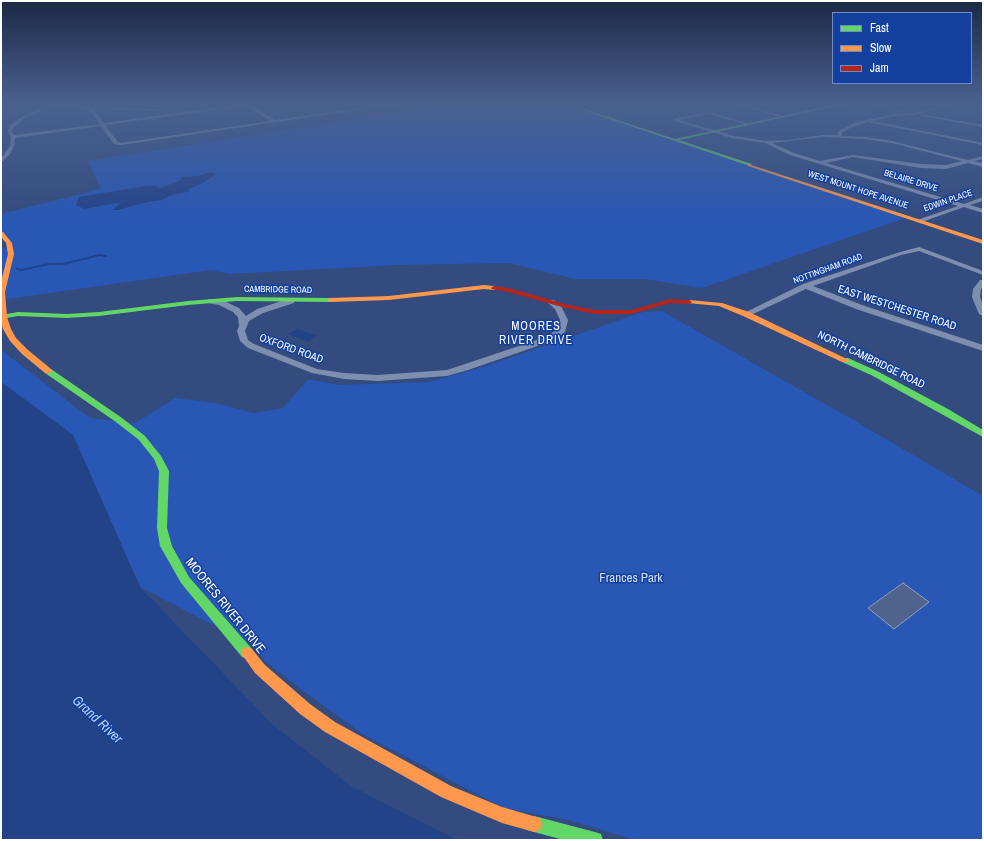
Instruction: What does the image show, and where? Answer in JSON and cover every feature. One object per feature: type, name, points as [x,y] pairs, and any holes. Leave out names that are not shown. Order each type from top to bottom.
[{"type":"street","points":[[1,161],[11,149],[12,143]]},
{"type":"street","name":"WEST MOUNT HOPE AVENUE","points":[[684,143],[983,242]]},
{"type":"street","name":"BELAIRE DRIVE","points":[[769,143],[792,154],[983,211]]},
{"type":"street","points":[[897,143],[983,165]]},
{"type":"street","points":[[820,162],[853,156],[868,157],[888,159],[921,166],[924,170],[936,173],[941,172],[938,167],[955,166],[983,157]]},
{"type":"street","name":"EDWIN PLACE","points":[[919,221],[983,199]]},
{"type":"street","name":"MOORES RIVER DRIVE","points":[[1,233],[9,242],[11,254],[2,292],[3,317],[7,329],[13,339],[25,352],[45,369],[119,420],[142,438],[158,458],[164,471],[162,528],[166,546],[172,559],[185,580],[254,663],[288,694],[330,726],[446,792],[502,815],[595,840]]},
{"type":"street","name":"NOTTINGHAM ROAD","points":[[746,314],[806,286],[899,254],[919,249],[983,273]]},
{"type":"street","points":[[983,282],[977,289],[976,297],[983,314]]},
{"type":"street","name":"EAST WESTCHESTER ROAD","points":[[806,286],[859,307],[983,348]]},
{"type":"street","name":"CAMBRIDGE ROAD","points":[[3,317],[18,314],[67,316],[99,314],[237,299],[291,300],[389,298],[484,287],[509,290],[579,309],[613,313],[631,312],[670,301],[698,301],[720,304],[746,314]]},
{"type":"street","points":[[242,325],[245,320],[260,311],[291,300]]},
{"type":"street","name":"OXFORD ROAD","points":[[211,301],[221,303],[236,310],[242,316],[242,337],[251,346],[314,371],[344,376],[397,378],[446,373],[465,368],[549,339],[562,330],[564,320],[558,308],[551,302]]},
{"type":"street","name":"NORTH CAMBRIDGE ROAD","points":[[746,314],[874,373],[945,411],[983,434]]},
{"type":"green space","points":[[201,143],[683,143],[908,217],[702,288],[645,279],[575,279],[509,263],[398,265],[229,274],[211,270],[1,300],[1,249],[8,247],[1,236],[1,214],[101,189],[88,161]]},
{"type":"green space","name":"Frances Park","points":[[662,311],[983,496],[983,840],[636,840],[568,820],[504,808],[364,735],[265,661],[252,645],[140,587],[73,435],[1,382],[1,350],[90,418],[135,423],[175,398],[215,403],[254,413],[283,408],[308,379],[338,385],[429,382],[486,366],[643,312]]},
{"type":"water","points":[[211,172],[216,174],[205,182],[189,189],[188,192],[175,194],[161,200],[118,210],[112,210],[120,204],[116,203],[84,209],[76,205],[79,197],[146,186],[156,186],[160,188],[179,181],[182,177],[197,176]]},
{"type":"water","points":[[298,329],[317,336],[308,342],[288,334]]},
{"type":"water","name":"Grand River","points":[[1,382],[73,435],[140,587],[272,724],[351,786],[457,840],[1,840]]},
{"type":"building","points":[[903,583],[929,602],[894,629],[868,608]]},
{"type":"waterway","points":[[17,269],[21,270],[49,264],[63,264],[100,255],[106,256]]},
{"type":"traffic: fast","points":[[684,143],[750,165]]},
{"type":"traffic: fast","points":[[3,317],[18,314],[67,316],[99,314],[188,303],[237,299],[330,300]]},
{"type":"traffic: fast","points":[[845,360],[874,373],[945,411],[983,434]]},
{"type":"traffic: fast","points":[[48,371],[119,420],[142,438],[158,458],[164,471],[162,528],[166,546],[185,580],[247,653]]},
{"type":"traffic: fast","points":[[534,824],[595,840]]},
{"type":"traffic: slow","points":[[750,165],[983,242]]},
{"type":"traffic: slow","points":[[1,233],[9,243],[11,254],[2,292],[3,317],[7,329],[13,339],[25,352],[48,371]]},
{"type":"traffic: slow","points":[[330,300],[389,298],[484,287],[494,288]]},
{"type":"traffic: slow","points":[[689,302],[720,304],[746,314],[845,360]]},
{"type":"traffic: slow","points":[[247,653],[260,669],[305,709],[330,727],[446,792],[502,815],[534,824]]},
{"type":"traffic: jam","points":[[494,288],[509,290],[564,306],[595,312],[631,312],[670,301],[689,302]]},
{"type":"district","name":"MOORES RIVER DRIVE","points":[[536,334]]}]
